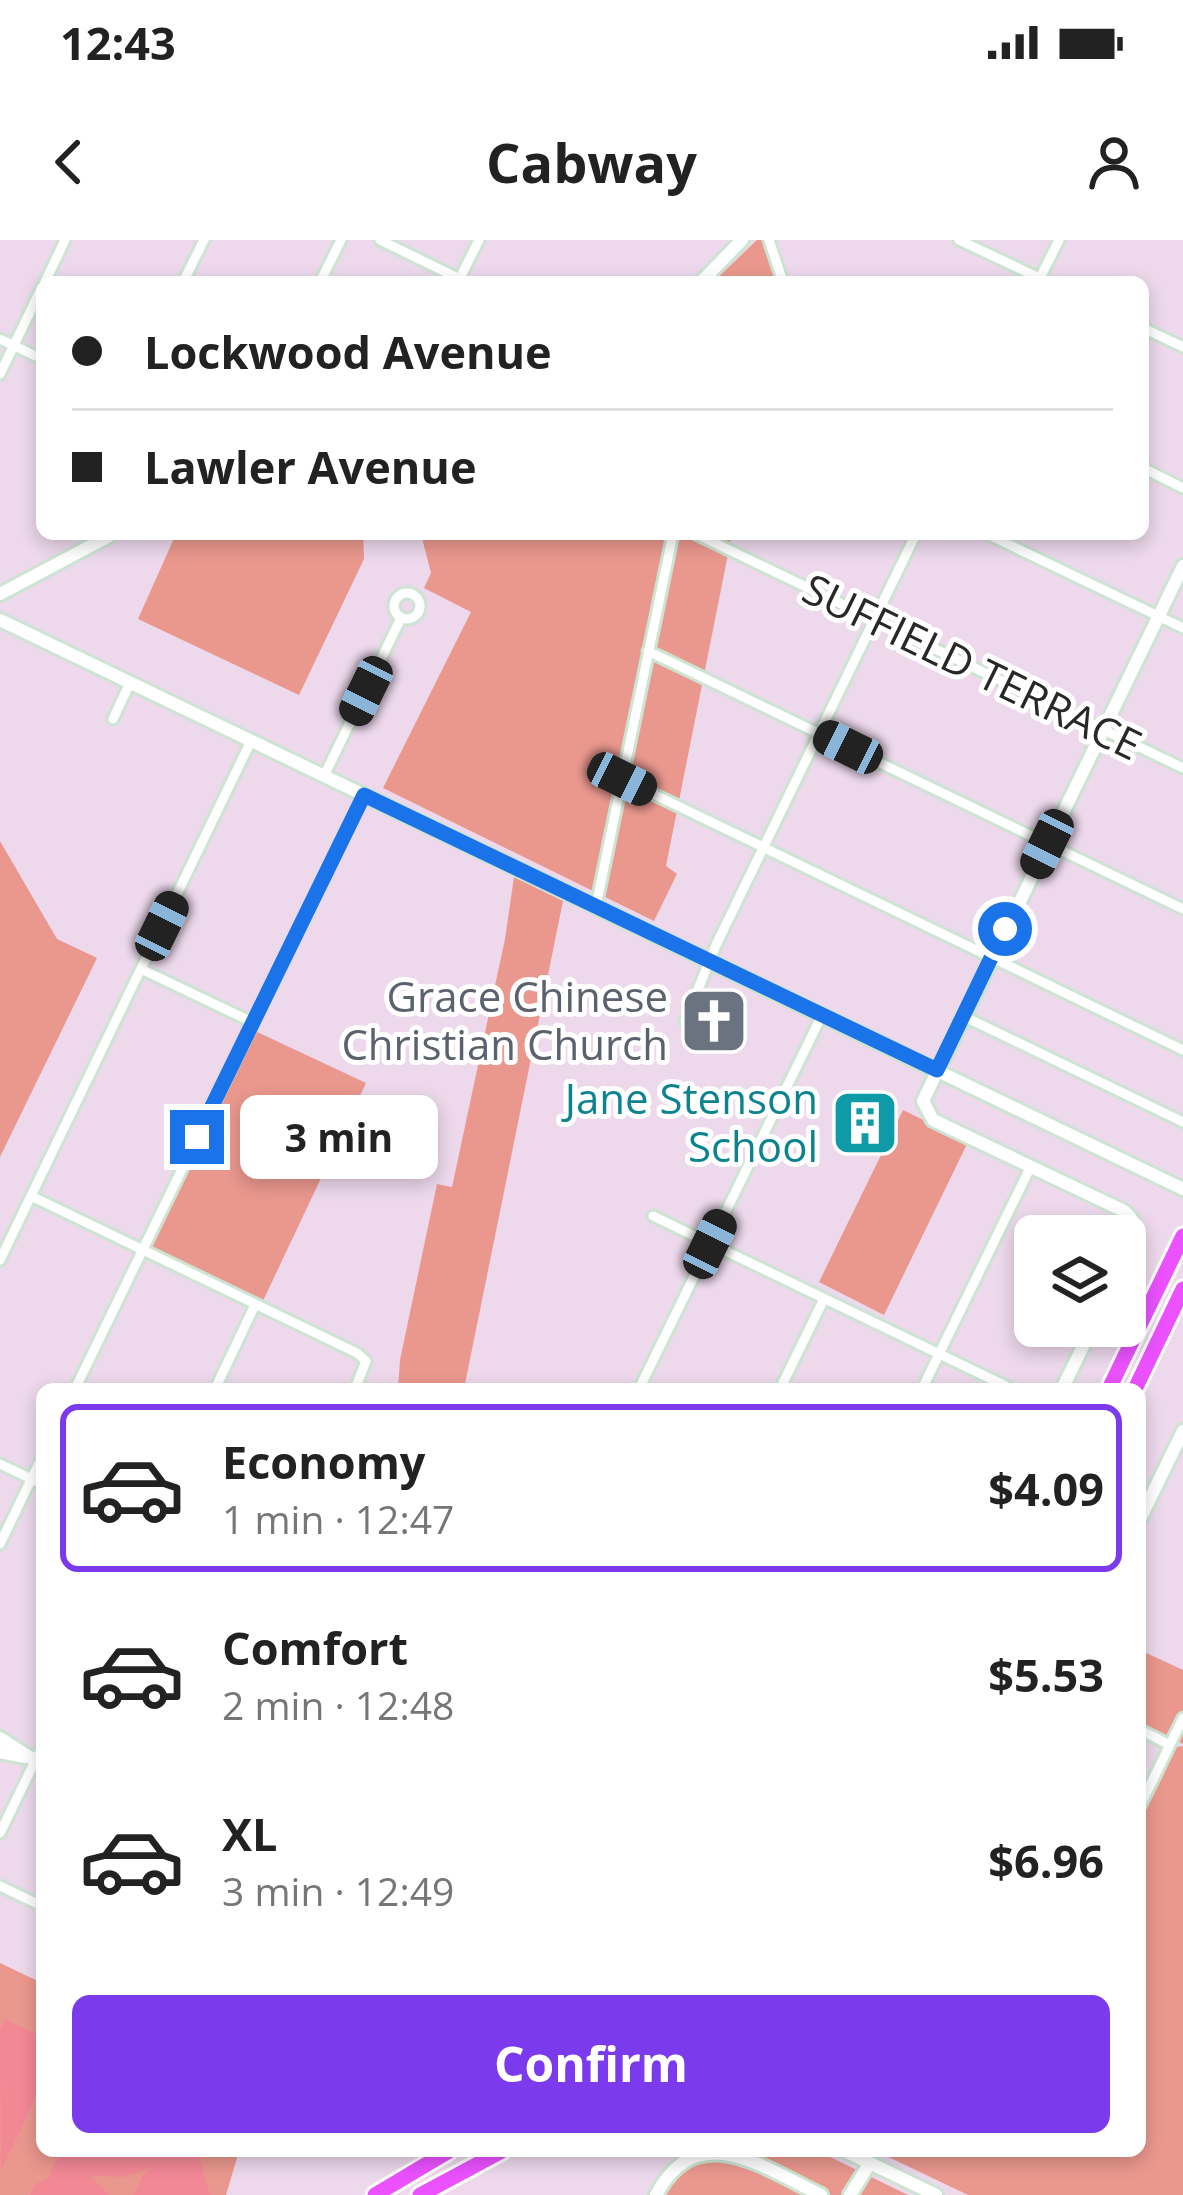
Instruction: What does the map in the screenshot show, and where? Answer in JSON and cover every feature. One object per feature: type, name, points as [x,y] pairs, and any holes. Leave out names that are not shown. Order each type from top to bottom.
[{"type":"highway","points":[[1112,1383],[1183,1236]]},
{"type":"highway","points":[[1138,1383],[1183,1289]]},
{"type":"highway","points":[[375,2195],[439,2157]]},
{"type":"highway","points":[[420,2195],[491,2157]]},
{"type":"street","points":[[47,276],[65,240]]},
{"type":"street","points":[[186,276],[204,240]]},
{"type":"street","points":[[323,276],[341,240]]},
{"type":"street","points":[[380,240],[451,276]]},
{"type":"street","points":[[463,276],[479,240]]},
{"type":"street","points":[[707,276],[742,240]]},
{"type":"street","points":[[769,240],[780,276]]},
{"type":"street","points":[[959,240],[1032,276]]},
{"type":"street","points":[[1044,276],[1059,240]]},
{"type":"street","points":[[0,374],[36,300]]},
{"type":"street","points":[[1149,331],[1183,347]]},
{"type":"street","points":[[0,339],[36,356]]},
{"type":"street","points":[[1149,471],[1183,488]]},
{"type":"street","points":[[0,594],[97,540]]},
{"type":"street","points":[[596,906],[672,540]]},
{"type":"street","name":"SUFFIELD TERRACE","points":[[708,540],[1183,768]]},
{"type":"street","points":[[685,1021],[763,847],[913,540]]},
{"type":"street","points":[[1000,540],[1183,628]]},
{"type":"street","points":[[1127,1215],[927,1114],[922,1102],[1183,566]]},
{"type":"street","points":[[324,776],[401,618]]},
{"type":"street","points":[[0,620],[1179,1187]]},
{"type":"street","points":[[649,651],[1183,909]]},
{"type":"street","points":[[113,719],[130,683]]},
{"type":"street","points":[[0,1260],[251,741]]},
{"type":"street","points":[[622,779],[1183,1050]]},
{"type":"street","points":[[78,1383],[364,795]]},
{"type":"street","points":[[141,969],[251,1022]]},
{"type":"street","points":[[642,1383],[822,1015]]},
{"type":"street","points":[[963,1016],[1183,1122]]},
{"type":"street","points":[[925,1383],[1030,1166]]},
{"type":"street","points":[[31,1196],[357,1353],[366,1361],[357,1383]]},
{"type":"street","points":[[653,1216],[999,1383]]},
{"type":"street","points":[[783,1383],[824,1299]]},
{"type":"street","points":[[218,1383],[255,1305]]},
{"type":"street","points":[[1065,1383],[1083,1347]]},
{"type":"street","points":[[1146,1507],[1183,1431]]},
{"type":"street","points":[[0,1464],[36,1482]]},
{"type":"street","points":[[1167,1464],[1183,1472]]},
{"type":"street","points":[[0,1544],[36,1484]]},
{"type":"street","points":[[1146,1794],[1183,1718]]},
{"type":"street","points":[[1146,1733],[1170,1744]]},
{"type":"street","points":[[0,1738],[34,1761]]},
{"type":"street","points":[[0,1752],[34,1761]]},
{"type":"street","points":[[0,1833],[34,1761]]},
{"type":"street","points":[[0,1886],[36,1903]]},
{"type":"street","points":[[656,2195],[676,2167],[701,2157]]},
{"type":"street","points":[[739,2157],[821,2195]]},
{"type":"street","points":[[858,2157],[936,2195]]},
{"type":"street","points":[[850,2195],[870,2163]]},
{"type":"shaded area","points":[[757,240],[774,240],[789,276],[719,276]]},
{"type":"shaded area","points":[[173,540],[363,540],[364,559],[299,695],[138,619]]},
{"type":"shaded area","points":[[423,540],[731,540],[666,866],[677,874],[654,921],[383,788],[471,612],[424,588],[431,573]]},
{"type":"shaded area","points":[[0,841],[57,939],[97,958],[0,1157]]},
{"type":"shaded area","points":[[514,877],[563,901],[465,1383],[398,1383],[437,1184],[452,1187]]},
{"type":"shaded area","points":[[255,1031],[366,1083],[262,1303],[150,1248]]},
{"type":"shaded area","points":[[903,1110],[968,1142],[884,1315],[819,1282]]},
{"type":"shaded area","points":[[1146,1653],[1183,1670],[1183,1744],[1146,1727]]},
{"type":"shaded area","points":[[1183,1746],[1183,2195],[968,2195],[889,2157],[1146,2157],[1146,1802],[1174,1747]]},
{"type":"shaded area","points":[[0,1963],[36,1980],[36,2157],[237,2157],[226,2195],[0,2195]]},
{"type":"shaded area","points":[[5,2019],[36,2034],[36,2097],[1,2171],[0,2029]]},
{"type":"shaded area","points":[[58,2157],[199,2157],[210,2195],[134,2195],[151,2168],[122,2177],[90,2175],[109,2195],[30,2195],[35,2184],[48,2179]]},
{"type":"shaded area","points":[[682,2157],[830,2157],[908,2195],[664,2195]]},
{"type":"place","name":"Grace Chinese Christian Church","points":[[714,1021]]},
{"type":"place","name":"Jane Stenson School","points":[[865,1123]]},
{"type":"route","points":[[197,1137],[364,795],[937,1070],[1005,929]]}]
